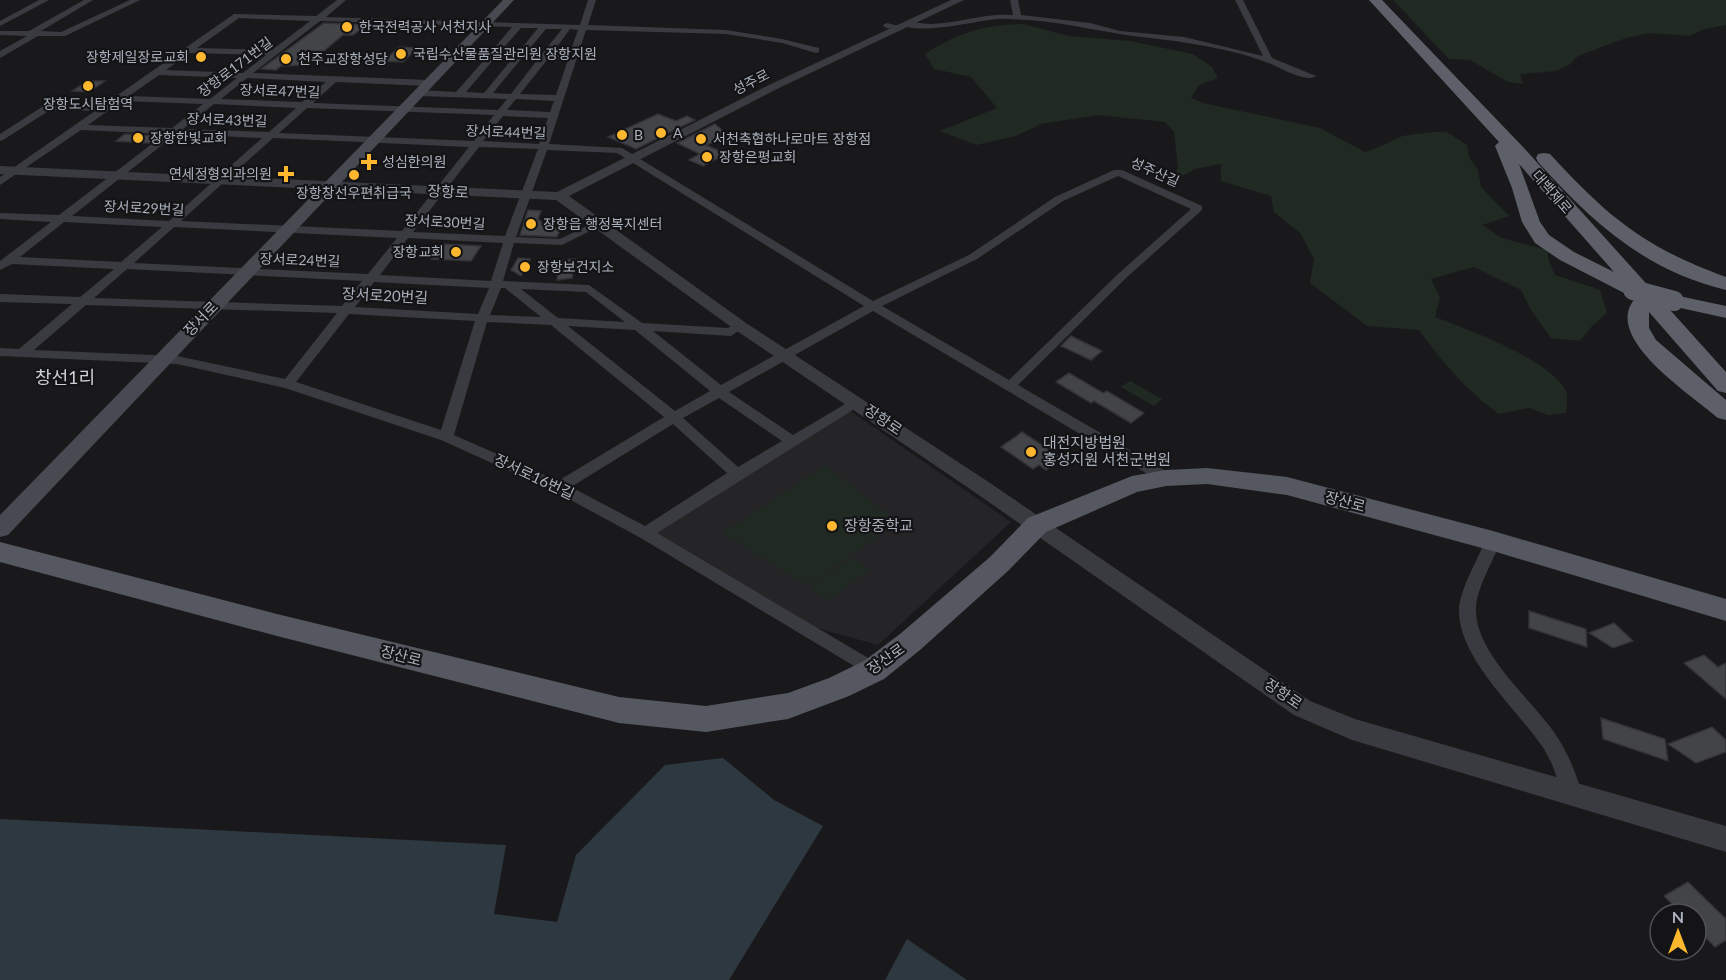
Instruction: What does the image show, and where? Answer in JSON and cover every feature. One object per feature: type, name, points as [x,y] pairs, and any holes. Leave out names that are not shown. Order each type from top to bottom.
[{"type":"highway","name":"대백제로","points":[[1375,0],[1499,126],[1726,369]]},
{"type":"highway","name":"대백제로","points":[[1382,0],[1430,46],[1726,386]]},
{"type":"highway","points":[[1499,126],[1541,155],[1603,219],[1618,231],[1677,265],[1726,284]]},
{"type":"highway","points":[[1499,126],[1531,222],[1542,239],[1566,256],[1637,297],[1726,293]]},
{"type":"highway","points":[[1674,296],[1726,312]]},
{"type":"highway","points":[[1637,297],[1636,316],[1642,336],[1655,351],[1726,412]]},
{"type":"main road","name":"장서로","points":[[0,529],[509,0]]},
{"type":"main road","name":"장산로","points":[[0,552],[277,625],[619,710],[706,719],[788,706],[839,687],[874,670],[910,642],[999,564],[1037,525],[1110,493],[1132,485],[1166,478],[1207,476],[1287,486],[1493,541],[1726,610]]},
{"type":"street","points":[[0,24],[45,0]]},
{"type":"street","points":[[0,55],[89,0]]},
{"type":"street","points":[[0,33],[62,34],[136,0]]},
{"type":"street","name":"장항로171번길","points":[[5,264],[342,0]]},
{"type":"street","points":[[446,437],[482,318],[502,285],[509,240],[527,196],[592,0]]},
{"type":"street","name":"성주로","points":[[559,196],[775,86],[898,26],[959,0]]},
{"type":"street","points":[[1014,0],[1017,16]]},
{"type":"street","points":[[1239,0],[1269,60]]},
{"type":"street","points":[[0,182],[237,16],[726,32],[782,41],[816,51]]},
{"type":"street","points":[[898,26],[922,27],[1000,16],[1017,16],[1090,25],[1120,33],[1184,39],[1269,60],[1289,70],[1312,76]]},
{"type":"street","points":[[459,94],[518,26]]},
{"type":"street","points":[[487,95],[543,27]]},
{"type":"street","points":[[288,384],[567,27]]},
{"type":"street","points":[[190,48],[275,53]]},
{"type":"street","points":[[456,54],[572,58]]},
{"type":"street","points":[[156,72],[334,79],[459,94],[558,98]]},
{"type":"street","points":[[22,353],[172,224],[334,79]]},
{"type":"street","name":"장서로47번길","points":[[121,98],[402,109]]},
{"type":"street","points":[[0,138],[48,107],[105,109]]},
{"type":"street","points":[[402,109],[553,115]]},
{"type":"street","name":"장서로43번길","points":[[79,127],[374,139]]},
{"type":"street","name":"장서로44번길","points":[[374,139],[619,150],[635,158]]},
{"type":"street","points":[[635,158],[873,306],[1166,478]]},
{"type":"street","name":"장항로","points":[[0,170],[559,196],[740,326],[857,402],[1302,708],[1352,729],[1726,839]]},
{"type":"street","name":"성주산길","points":[[559,487],[674,417],[873,306],[973,257],[1059,199],[1118,172],[1198,208],[1122,276],[1009,387]]},
{"type":"street","name":"장서로29번길","points":[[0,216],[286,230]]},
{"type":"street","name":"장서로30번길","points":[[286,230],[562,242],[598,224]]},
{"type":"street","name":"장서로24번길","points":[[5,264],[124,266],[589,289],[635,325]]},
{"type":"street","points":[[502,285],[553,321],[631,382],[737,474]]},
{"type":"street","name":"장서로20번길","points":[[0,298],[345,310],[731,332],[740,326]]},
{"type":"street","points":[[635,325],[685,362],[720,392],[792,441]]},
{"type":"street","name":"장서로16번길","points":[[0,352],[177,360],[288,384],[446,437],[559,487],[645,533],[874,670]]},
{"type":"street","points":[[645,533],[737,474],[857,402]]},
{"type":"street","points":[[1493,541],[1466,609],[1474,638],[1488,664],[1546,735],[1565,768],[1572,794]]},
{"type":"shaded area","points":[[1393,0],[1726,0],[1726,25],[1705,29],[1689,36],[1650,33],[1626,38],[1578,56],[1569,65],[1556,71],[1520,74],[1523,84],[1508,82],[1470,60],[1449,59]]},
{"type":"shaded area","points":[[1023,24],[1069,36],[1130,41],[1193,54],[1212,67],[1218,78],[1199,85],[1191,98],[1203,103],[1320,128],[1365,152],[1403,136],[1438,132],[1446,132],[1467,145],[1469,157],[1478,170],[1481,187],[1509,216],[1482,225],[1502,238],[1547,250],[1555,275],[1600,290],[1607,313],[1580,341],[1551,338],[1531,310],[1521,290],[1474,267],[1431,279],[1440,298],[1435,317],[1529,358],[1546,370],[1559,382],[1567,394],[1566,413],[1548,415],[1529,408],[1499,414],[1456,375],[1419,330],[1367,326],[1310,283],[1314,259],[1301,234],[1274,212],[1271,196],[1221,181],[1221,164],[1195,169],[1170,182],[1178,168],[1174,132],[1165,122],[1098,115],[1041,124],[1016,136],[976,145],[940,131],[997,108],[971,77],[934,69],[925,54],[971,31]]},
{"type":"shaded area","points":[[1130,381],[1162,399],[1154,406],[1121,387]]},
{"type":"shaded area","name":"장항중학교","points":[[849,410],[1011,522],[878,645],[813,627],[651,531]]},
{"type":"shaded area","points":[[825,465],[898,522],[808,586],[723,533]]},
{"type":"shaded area","points":[[853,557],[869,570],[827,601],[811,587]]},
{"type":"shaded area","points":[[723,758],[774,800],[823,826],[729,980],[0,980],[0,819],[506,845],[494,914],[557,922],[576,855],[665,765]]},
{"type":"shaded area","points":[[907,939],[967,980],[885,980]]},
{"type":"building","points":[[324,23],[366,25],[353,35],[343,35],[307,65],[281,66],[276,70],[261,69]]},
{"type":"building","name":"국립수산물품질관리원 장항지원","points":[[399,47],[417,48],[403,62],[384,61]]},
{"type":"building","points":[[88,81],[105,81],[89,92],[72,91]]},
{"type":"building","points":[[658,114],[676,121],[687,116],[695,120],[636,149],[608,137]]},
{"type":"building","points":[[715,124],[729,136],[706,145],[726,154],[703,166],[689,160],[700,154],[677,143]]},
{"type":"building","name":"장항한빛교회","points":[[125,134],[159,136],[149,143],[116,141]]},
{"type":"building","name":"장항읍 행정복지센터","points":[[528,210],[541,211],[538,219],[547,227],[561,228],[557,237],[520,235]]},
{"type":"building","name":"장항교회","points":[[442,244],[481,246],[471,261],[431,259]]},
{"type":"building","points":[[518,258],[530,259],[521,276],[511,270]]},
{"type":"building","points":[[575,259],[572,278],[557,280],[560,260]]},
{"type":"building","points":[[1071,336],[1102,351],[1091,360],[1061,346]]},
{"type":"building","points":[[1069,373],[1103,393],[1107,391],[1144,413],[1131,423],[1094,401],[1091,403],[1056,382]]},
{"type":"building","name":"대전지방법원 홍성지원 서천군법원","points":[[1022,432],[1062,458],[1046,470],[1039,465],[1033,469],[1001,447]]},
{"type":"building","points":[[1529,611],[1586,629],[1587,647],[1529,628]]},
{"type":"building","points":[[1614,623],[1633,641],[1613,648],[1589,633]]},
{"type":"building","points":[[1704,655],[1718,667],[1726,663],[1726,699],[1684,663]]},
{"type":"building","points":[[1601,718],[1665,739],[1668,761],[1603,739]]},
{"type":"building","points":[[1712,727],[1726,740],[1726,752],[1696,763],[1668,744]]},
{"type":"building","points":[[1688,882],[1726,919],[1726,940],[1715,947],[1708,940],[1708,902],[1670,902],[1664,896]]},
{"type":"place","name":"한국전력공사 서천지사","points":[[347,27]]},
{"type":"place","name":"국립수산물품질관리원 장항지원","points":[[401,54]]},
{"type":"place","name":"장항제일장로교회","points":[[201,57]]},
{"type":"place","name":"천주교장항성당","points":[[286,59]]},
{"type":"place","name":"장항도시탐험역","points":[[88,86]]},
{"type":"place","name":"A","points":[[661,133]]},
{"type":"place","name":"B","points":[[622,135]]},
{"type":"place","name":"장항한빛교회","points":[[138,138]]},
{"type":"place","name":"서천축협하나로마트 장항점","points":[[701,139]]},
{"type":"place","name":"장항은평교회","points":[[707,157]]},
{"type":"place","name":"성심한의원","points":[[369,162]]},
{"type":"place","name":"연세정형외과의원","points":[[286,174]]},
{"type":"place","name":"장항창선우편취급국","points":[[354,175]]},
{"type":"place","name":"장항읍 행정복지센터","points":[[531,224]]},
{"type":"place","name":"장항교회","points":[[456,252]]},
{"type":"place","name":"장항보건지소","points":[[525,267]]},
{"type":"place","name":"대전지방법원 홍성지원 서천군법원","points":[[1031,452]]},
{"type":"place","name":"장항중학교","points":[[832,526]]},
{"type":"district","name":"창선1리","points":[[65,378]]}]
